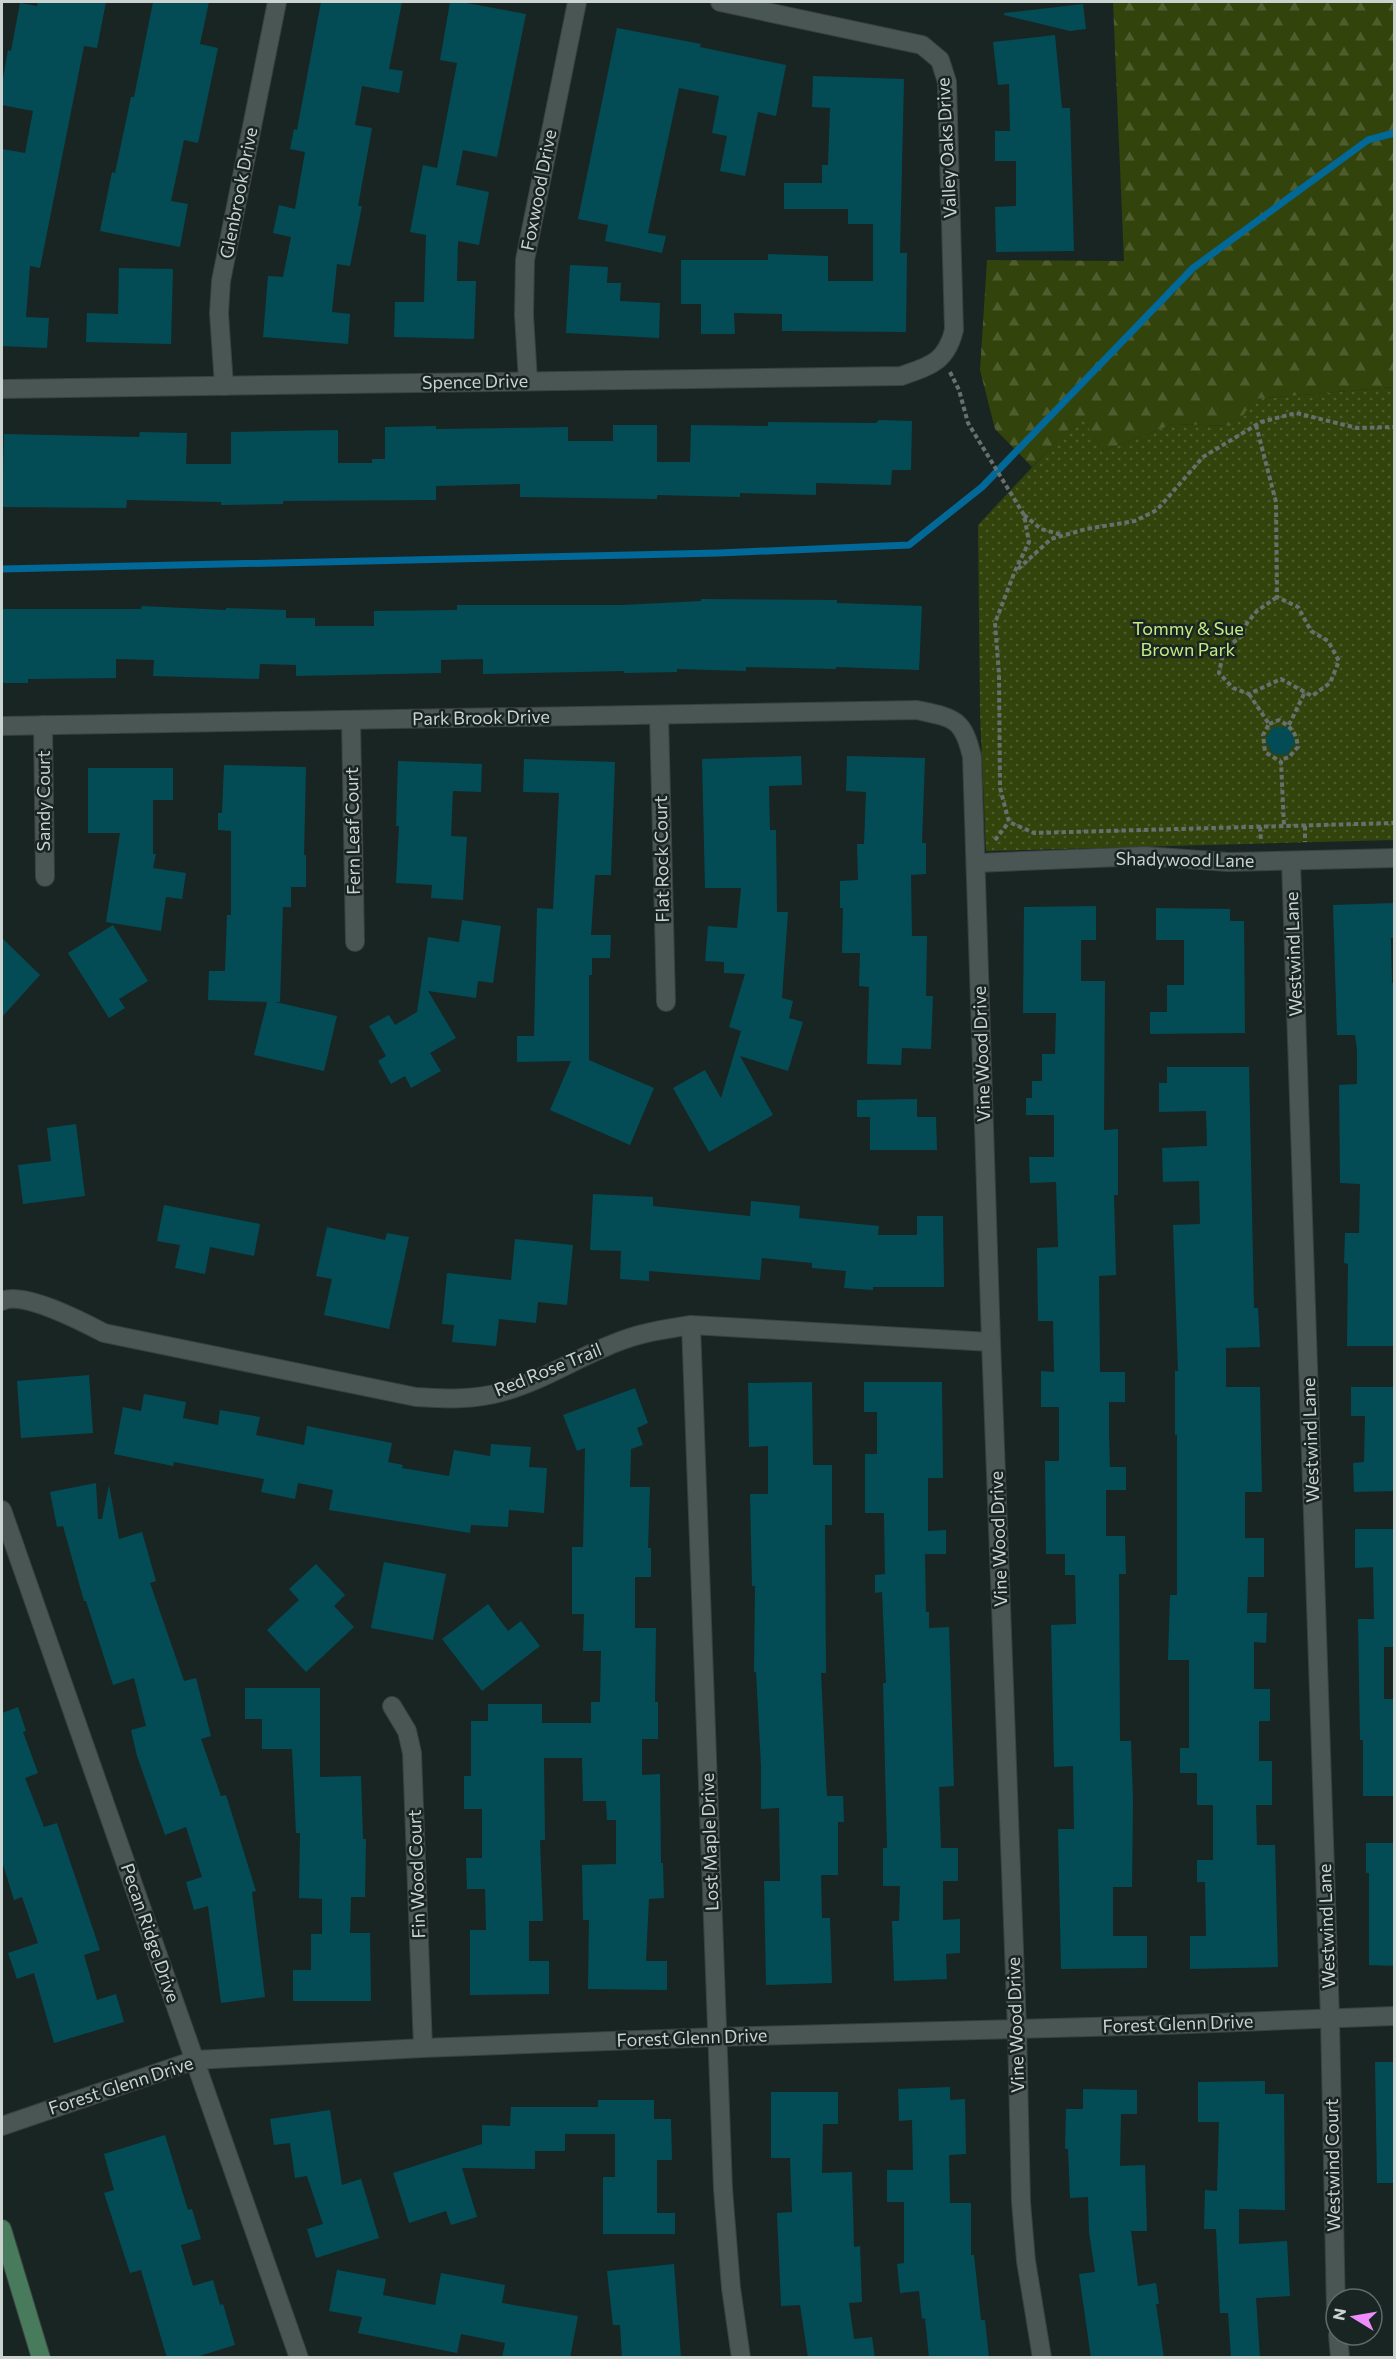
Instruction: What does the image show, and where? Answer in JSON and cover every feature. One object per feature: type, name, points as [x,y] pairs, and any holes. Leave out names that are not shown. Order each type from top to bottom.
[{"type":"main road","points":[[2,2229],[41,2358]]},
{"type":"street","name":"Glenbrook Drive","points":[[224,386],[219,313],[221,281],[277,2]]},
{"type":"street","name":"Foxwood Drive","points":[[528,381],[524,315],[525,260],[577,2]]},
{"type":"street","name":"Valley Oaks Drive","points":[[720,2],[922,45],[940,60],[946,82],[954,330],[943,357]]},
{"type":"street","name":"Spence Drive","points":[[2,389],[901,376],[928,366],[943,357]]},
{"type":"street","name":"Park Brook Drive","points":[[2,726],[917,710],[942,716],[958,723]]},
{"type":"street","name":"Flat Rock Court","points":[[659,715],[666,1002]]},
{"type":"street","name":"Fern Leaf Court","points":[[351,721],[355,942]]},
{"type":"street","name":"Vine Wood Drive","points":[[958,723],[967,734],[972,757],[1017,2029],[1021,2202],[1026,2261],[1042,2358]]},
{"type":"street","name":"Sandy Court","points":[[43,725],[45,878]]},
{"type":"street","name":"Shadywood Lane","points":[[976,863],[1145,856],[1228,862],[1395,858]]},
{"type":"street","name":"Westwind Lane","points":[[1291,862],[1330,2019]]},
{"type":"street","name":"Red Rose Trail","points":[[4,1300],[30,1302],[69,1314],[104,1333],[416,1396],[443,1398],[475,1397],[502,1392],[557,1371],[615,1343],[652,1331],[691,1325],[991,1342]]},
{"type":"street","name":"Lost Maple Drive","points":[[691,1325],[726,2246],[741,2358]]},
{"type":"street","name":"Pecan Ridge Drive","points":[[2,1510],[299,2358]]},
{"type":"street","name":"Fin Wood Court","points":[[392,1706],[407,1731],[412,1753],[423,2048]]},
{"type":"street","name":"Forest Glenn Drive","points":[[2,2126],[195,2060],[423,2048],[718,2037],[1395,2016]]},
{"type":"street","name":"Westwind Court","points":[[1330,2019],[1336,2287]]},
{"type":"path","points":[[943,357],[959,390],[968,423],[1024,514],[1041,529],[1063,536]]},
{"type":"path","points":[[1015,571],[1051,539],[1086,528],[1135,521],[1157,510],[1203,457],[1256,425],[1296,413],[1357,428],[1395,427]]},
{"type":"path","points":[[1256,425],[1276,502],[1277,597]]},
{"type":"path","points":[[1024,514],[1029,542],[995,622],[999,674],[1000,788],[1009,822],[1034,834],[1395,823]]},
{"type":"path","points":[[1249,694],[1281,679],[1312,696],[1330,683],[1339,661],[1328,641],[1311,631],[1298,607],[1277,597]]},
{"type":"path","points":[[1269,724],[1249,694],[1233,688],[1219,673],[1224,648],[1242,636],[1247,623],[1257,611],[1277,597]]},
{"type":"path","points":[[1288,725],[1305,692]]},
{"type":"path","points":[[1279,760],[1289,757],[1298,747],[1297,736],[1288,725],[1279,720],[1269,724],[1263,735],[1265,752],[1281,762],[1284,826]]},
{"type":"green space","points":[[1113,2],[1394,2],[1394,387],[1255,399],[1235,426],[1173,424],[1103,451],[1081,416],[1032,467],[995,429],[980,370],[987,260],[1124,261]]},
{"type":"green space","name":"Tommy & Sue Brown Park","points":[[1394,387],[1394,840],[986,851],[980,713],[978,525],[1081,415],[1103,451],[1173,424],[1235,426],[1254,399]]},
{"type":"building","points":[[38,2],[106,2],[97,48],[84,46],[40,268],[30,266],[26,317],[49,318],[47,348],[2,346],[2,149],[25,153],[33,111],[2,105],[2,84],[20,3],[37,6]]},
{"type":"building","points":[[153,2],[209,2],[200,44],[218,48],[198,143],[184,140],[171,201],[188,204],[180,247],[100,231],[131,97],[134,97]]},
{"type":"building","points":[[321,2],[402,2],[389,69],[403,71],[399,93],[362,86],[355,125],[372,128],[358,206],[362,206],[350,266],[337,264],[332,312],[350,314],[348,344],[263,337],[268,276],[283,277],[291,237],[273,233],[279,205],[295,209],[305,152],[290,149],[294,129],[297,130]]},
{"type":"building","points":[[450,2],[526,14],[497,157],[463,150],[456,185],[489,192],[479,245],[458,241],[457,281],[476,281],[474,339],[394,337],[395,302],[424,302],[426,235],[410,232],[423,165],[437,168],[457,63],[440,60]]},
{"type":"building","points":[[1083,4],[1086,29],[1070,31],[1004,15],[1004,13]]},
{"type":"building","points":[[617,28],[701,44],[700,47],[786,65],[776,116],[758,112],[745,176],[720,171],[727,136],[712,133],[719,96],[679,88],[648,233],[666,236],[662,253],[605,241],[608,225],[578,219]]},
{"type":"building","points":[[1055,35],[1062,108],[1070,108],[1074,251],[996,252],[995,207],[1016,206],[1016,161],[995,161],[995,131],[1010,131],[1009,84],[998,85],[993,42]]},
{"type":"building","points":[[813,76],[904,79],[900,253],[907,253],[906,332],[782,331],[782,314],[734,313],[735,334],[701,334],[701,304],[681,304],[681,260],[768,260],[768,254],[828,256],[828,281],[873,281],[873,224],[848,224],[848,209],[784,209],[784,183],[822,183],[822,165],[828,165],[830,108],[812,107]]},
{"type":"building","points":[[570,265],[608,267],[607,283],[621,283],[620,301],[660,303],[659,338],[566,333]]},
{"type":"building","points":[[119,268],[173,269],[171,344],[86,342],[87,313],[118,314]]},
{"type":"building","points":[[879,420],[912,421],[911,470],[892,470],[891,485],[816,483],[816,495],[740,493],[740,497],[657,495],[657,499],[520,497],[520,484],[436,486],[436,500],[283,501],[283,504],[221,505],[221,502],[127,500],[126,508],[2,507],[4,434],[139,437],[140,432],[187,433],[186,464],[231,464],[231,432],[338,430],[338,463],[372,463],[372,459],[385,459],[385,427],[436,426],[436,429],[568,427],[568,441],[613,441],[613,425],[657,425],[657,462],[690,462],[691,425],[768,426],[768,422],[876,423]]},
{"type":"building","points":[[701,599],[837,600],[837,603],[922,606],[919,670],[746,667],[746,671],[677,669],[677,672],[483,674],[483,659],[441,660],[441,673],[296,676],[296,665],[260,664],[259,679],[153,676],[154,660],[116,659],[116,678],[28,679],[28,683],[2,683],[2,609],[141,609],[142,606],[286,610],[286,618],[315,618],[315,626],[374,626],[374,611],[457,610],[457,605],[622,605],[701,601]]},
{"type":"building","points":[[1273,727],[1288,727],[1296,742],[1287,755],[1273,754],[1265,740]]},
{"type":"building","points":[[801,756],[802,785],[769,786],[770,830],[776,830],[777,912],[788,912],[782,998],[793,1001],[789,1018],[803,1022],[788,1071],[740,1056],[773,1115],[709,1152],[673,1088],[705,1070],[721,1098],[741,1031],[729,1027],[745,974],[724,973],[724,962],[705,961],[708,926],[737,928],[741,888],[705,888],[702,759]]},
{"type":"building","points":[[847,756],[925,758],[922,843],[926,843],[926,874],[911,875],[912,936],[927,936],[926,996],[933,996],[931,1049],[902,1048],[901,1065],[867,1064],[869,987],[859,986],[860,953],[842,953],[843,908],[840,908],[840,881],[858,880],[857,844],[864,844],[866,792],[846,791]]},
{"type":"building","points":[[524,759],[615,762],[611,875],[595,875],[591,935],[611,935],[610,958],[592,958],[592,975],[589,975],[589,1060],[654,1088],[630,1145],[550,1110],[571,1061],[517,1062],[517,1036],[534,1036],[537,908],[553,909],[559,793],[523,792]]},
{"type":"building","points":[[398,761],[482,764],[481,792],[453,791],[451,836],[467,837],[463,900],[431,898],[432,885],[396,883],[399,826],[396,826]]},
{"type":"building","points":[[224,765],[306,767],[304,855],[306,855],[306,887],[291,887],[291,907],[283,907],[280,1002],[275,1002],[337,1016],[324,1071],[254,1055],[267,1002],[208,1000],[209,971],[225,971],[227,915],[231,915],[231,831],[218,830],[218,813],[222,813]]},
{"type":"building","points":[[88,768],[173,768],[173,800],[153,800],[153,854],[156,854],[153,868],[186,873],[182,899],[166,897],[161,931],[106,922],[120,833],[88,833]]},
{"type":"building","points":[[1395,903],[1395,938],[1391,938],[1392,983],[1395,983],[1395,1346],[1347,1346],[1348,1264],[1344,1263],[1345,1233],[1359,1233],[1360,1184],[1340,1183],[1339,1085],[1357,1084],[1357,1050],[1355,1035],[1337,1035],[1333,905]]},
{"type":"building","points":[[1096,906],[1096,940],[1081,940],[1081,981],[1105,981],[1104,1130],[1118,1129],[1118,1195],[1114,1195],[1116,1275],[1099,1276],[1100,1372],[1125,1372],[1125,1402],[1109,1402],[1109,1436],[1110,1467],[1126,1467],[1126,1490],[1106,1490],[1106,1536],[1125,1536],[1126,1574],[1119,1574],[1120,1741],[1131,1741],[1133,1802],[1132,1887],[1113,1887],[1113,1936],[1147,1936],[1147,1968],[1061,1969],[1058,1829],[1074,1829],[1073,1766],[1054,1767],[1051,1625],[1076,1624],[1075,1575],[1065,1575],[1065,1554],[1046,1554],[1045,1461],[1059,1461],[1059,1407],[1041,1407],[1041,1371],[1054,1372],[1053,1321],[1038,1321],[1037,1248],[1058,1247],[1056,1182],[1030,1183],[1029,1157],[1054,1157],[1054,1115],[1026,1115],[1026,1098],[1032,1098],[1032,1081],[1042,1081],[1042,1054],[1055,1054],[1056,1013],[1023,1013],[1024,907]]},
{"type":"building","points":[[1156,908],[1230,909],[1230,921],[1244,921],[1245,1033],[1150,1034],[1150,1012],[1167,1012],[1167,985],[1184,985],[1184,940],[1156,940]]},
{"type":"building","points":[[462,920],[501,926],[493,983],[478,981],[476,998],[428,991],[456,1038],[430,1053],[441,1071],[411,1088],[405,1076],[391,1084],[378,1061],[386,1056],[369,1026],[389,1015],[395,1025],[417,1012],[428,937],[459,942]]},
{"type":"building","points":[[113,925],[148,981],[119,999],[125,1008],[109,1018],[68,953]]},
{"type":"building","points":[[2,938],[40,975],[2,1017]]},
{"type":"building","points":[[1167,1067],[1249,1067],[1254,1308],[1258,1308],[1260,1347],[1226,1348],[1226,1387],[1260,1387],[1262,1492],[1245,1492],[1245,1538],[1264,1538],[1264,1577],[1248,1577],[1247,1613],[1267,1613],[1266,1643],[1254,1642],[1254,1689],[1270,1689],[1270,1721],[1259,1721],[1259,1761],[1272,1761],[1272,1805],[1256,1805],[1257,1845],[1275,1845],[1278,1967],[1190,1969],[1190,1936],[1206,1936],[1205,1882],[1197,1882],[1197,1860],[1213,1860],[1213,1805],[1197,1805],[1197,1773],[1180,1773],[1180,1748],[1189,1748],[1189,1660],[1168,1660],[1170,1595],[1177,1595],[1175,1371],[1178,1371],[1173,1225],[1200,1224],[1199,1181],[1163,1182],[1162,1148],[1207,1146],[1206,1111],[1159,1112],[1159,1083],[1167,1083]]},
{"type":"building","points":[[917,1099],[917,1117],[936,1117],[937,1150],[870,1150],[870,1117],[857,1117],[857,1100]]},
{"type":"building","points":[[76,1124],[85,1196],[23,1204],[18,1165],[51,1161],[47,1128]]},
{"type":"building","points":[[593,1194],[653,1197],[653,1206],[750,1216],[751,1201],[800,1206],[799,1218],[879,1226],[878,1235],[917,1235],[917,1216],[943,1216],[944,1287],[873,1287],[873,1290],[844,1288],[846,1271],[812,1268],[812,1263],[762,1258],[760,1280],[649,1271],[649,1281],[620,1279],[621,1251],[590,1250]]},
{"type":"building","points":[[164,1205],[260,1224],[254,1256],[210,1247],[205,1274],[175,1268],[180,1245],[157,1241]]},
{"type":"building","points":[[327,1227],[385,1240],[387,1233],[409,1237],[389,1329],[324,1315],[332,1279],[316,1276]]},
{"type":"building","points":[[515,1239],[573,1245],[567,1305],[538,1302],[536,1323],[499,1319],[496,1346],[452,1342],[454,1325],[442,1324],[447,1273],[511,1280]]},
{"type":"building","points":[[89,1375],[93,1433],[21,1438],[17,1381]]},
{"type":"building","points":[[812,1382],[813,1465],[832,1465],[832,1525],[825,1525],[826,1673],[821,1673],[827,1796],[843,1796],[844,1822],[838,1822],[838,1875],[821,1875],[822,1918],[830,1918],[832,1983],[766,1985],[764,1881],[780,1881],[779,1808],[761,1809],[761,1766],[756,1672],[754,1672],[755,1586],[752,1586],[750,1494],[768,1494],[768,1446],[749,1447],[748,1383]]},
{"type":"building","points":[[864,1382],[942,1382],[943,1478],[928,1478],[928,1531],[946,1530],[946,1554],[925,1554],[926,1612],[929,1612],[929,1628],[949,1627],[954,1786],[939,1787],[941,1848],[958,1848],[958,1881],[943,1881],[943,1920],[960,1919],[960,1953],[946,1954],[947,1979],[894,1981],[892,1921],[899,1921],[900,1886],[883,1886],[883,1848],[887,1848],[883,1683],[886,1683],[882,1592],[875,1593],[875,1575],[885,1574],[884,1513],[865,1513],[865,1454],[877,1454],[877,1412],[864,1412]]},
{"type":"building","points":[[1351,1387],[1395,1387],[1395,1491],[1354,1492],[1353,1463],[1364,1462],[1365,1416],[1351,1416]]},
{"type":"building","points":[[635,1388],[648,1423],[637,1428],[643,1445],[631,1449],[630,1487],[650,1487],[648,1548],[651,1548],[651,1577],[635,1577],[635,1628],[656,1628],[655,1702],[658,1702],[658,1739],[642,1739],[642,1775],[660,1774],[661,1863],[663,1863],[664,1898],[649,1899],[646,1961],[667,1961],[667,1990],[588,1989],[589,1920],[583,1920],[582,1865],[616,1864],[616,1820],[607,1820],[606,1801],[583,1801],[582,1758],[544,1758],[545,1840],[540,1840],[543,1921],[529,1921],[529,1961],[549,1961],[549,1994],[470,1995],[470,1930],[486,1930],[485,1889],[467,1889],[466,1858],[482,1858],[482,1809],[464,1809],[464,1776],[471,1776],[471,1721],[488,1721],[488,1704],[542,1704],[542,1723],[591,1723],[591,1702],[600,1702],[601,1651],[583,1651],[584,1614],[572,1614],[572,1547],[583,1547],[585,1448],[577,1451],[563,1415]]},
{"type":"building","points":[[144,1394],[186,1402],[183,1418],[218,1425],[220,1410],[260,1417],[256,1435],[304,1445],[307,1426],[392,1443],[388,1462],[403,1465],[402,1468],[449,1476],[454,1450],[490,1456],[491,1444],[531,1447],[529,1467],[547,1468],[544,1513],[509,1510],[508,1527],[471,1525],[470,1533],[329,1510],[333,1490],[298,1483],[295,1499],[261,1492],[264,1479],[174,1462],[173,1466],[114,1454],[123,1407],[141,1411]]},
{"type":"building","points":[[96,1483],[98,1519],[102,1519],[109,1485],[119,1539],[142,1532],[156,1581],[150,1583],[184,1681],[196,1678],[211,1736],[201,1739],[221,1796],[226,1795],[256,1891],[252,1892],[265,1997],[221,2003],[208,1906],[194,1910],[186,1882],[202,1877],[186,1827],[165,1835],[137,1756],[131,1730],[146,1726],[134,1678],[113,1685],[86,1601],[84,1601],[63,1526],[57,1527],[50,1492]]},
{"type":"building","points":[[1355,1529],[1395,1529],[1395,1647],[1384,1647],[1384,1699],[1395,1699],[1395,1796],[1363,1796],[1358,1619],[1374,1619],[1373,1567],[1355,1568]]},
{"type":"building","points":[[384,1562],[446,1574],[433,1640],[371,1628]]},
{"type":"building","points":[[316,1564],[345,1595],[334,1606],[354,1627],[306,1672],[267,1630],[299,1600],[289,1589]]},
{"type":"building","points":[[488,1604],[508,1631],[521,1621],[540,1646],[482,1691],[442,1639]]},
{"type":"building","points":[[245,1688],[320,1688],[320,1777],[361,1776],[363,1839],[366,1839],[365,1897],[351,1897],[350,1933],[370,1933],[371,2001],[293,2001],[293,1970],[311,1970],[311,1934],[322,1934],[322,1899],[299,1898],[300,1833],[296,1833],[292,1749],[262,1749],[262,1719],[245,1719]]},
{"type":"building","points":[[18,1707],[26,1731],[23,1732],[38,1773],[25,1778],[44,1827],[57,1823],[100,1950],[84,1955],[97,2000],[116,1994],[124,2022],[54,2043],[34,1973],[17,1979],[8,1953],[38,1943],[22,1897],[14,1900],[2,1861],[2,1713]]},
{"type":"building","points":[[1366,1843],[1395,1843],[1395,1966],[1369,1965],[1369,1873],[1366,1873]]},
{"type":"building","points":[[1375,2062],[1395,2062],[1395,2183],[1377,2183]]},
{"type":"building","points":[[1265,2081],[1265,2094],[1284,2094],[1285,2210],[1239,2209],[1239,2244],[1287,2241],[1290,2296],[1256,2298],[1260,2358],[1231,2358],[1228,2313],[1220,2313],[1216,2229],[1204,2229],[1205,2190],[1217,2191],[1219,2122],[1198,2122],[1198,2082]]},
{"type":"building","points":[[950,2087],[950,2100],[965,2099],[966,2154],[949,2155],[950,2203],[971,2203],[971,2255],[974,2255],[981,2320],[985,2320],[989,2358],[929,2358],[925,2318],[922,2319],[919,2291],[900,2293],[897,2264],[904,2263],[904,2202],[887,2202],[887,2170],[913,2170],[912,2120],[899,2121],[898,2089]]},
{"type":"building","points":[[1083,2089],[1137,2090],[1137,2114],[1121,2114],[1120,2166],[1145,2165],[1147,2231],[1131,2231],[1138,2286],[1156,2283],[1159,2304],[1156,2304],[1164,2358],[1091,2358],[1079,2274],[1095,2272],[1089,2232],[1088,2197],[1070,2198],[1068,2149],[1065,2149],[1066,2109],[1083,2109]]},
{"type":"building","points":[[771,2092],[838,2092],[838,2124],[823,2124],[822,2173],[852,2172],[854,2247],[860,2246],[862,2302],[849,2303],[854,2339],[872,2337],[875,2358],[808,2358],[800,2305],[781,2306],[777,2213],[792,2212],[790,2158],[771,2158]]},
{"type":"building","points":[[598,2100],[654,2100],[654,2119],[671,2119],[672,2160],[657,2160],[657,2213],[675,2213],[675,2234],[603,2234],[603,2177],[615,2177],[615,2134],[565,2134],[565,2151],[535,2151],[535,2169],[462,2168],[477,2217],[451,2225],[446,2211],[409,2223],[393,2173],[482,2144],[482,2125],[510,2126],[511,2107],[598,2107]]},
{"type":"building","points":[[330,2110],[342,2185],[361,2179],[379,2238],[316,2258],[307,2229],[323,2224],[307,2176],[295,2178],[290,2143],[274,2145],[270,2119]]},
{"type":"building","points":[[165,2135],[188,2210],[192,2209],[201,2239],[181,2245],[193,2286],[213,2280],[235,2345],[193,2358],[167,2358],[141,2270],[130,2273],[104,2193],[114,2190],[104,2154]]},
{"type":"building","points":[[674,2264],[681,2358],[622,2358],[620,2325],[613,2325],[607,2271]]},
{"type":"building","points":[[337,2270],[386,2279],[383,2295],[435,2305],[441,2273],[505,2285],[502,2303],[578,2316],[570,2358],[502,2358],[505,2343],[461,2334],[457,2353],[358,2333],[362,2317],[329,2311]]},
{"type":"waterway","points":[[2,569],[719,553],[909,545],[982,487],[1193,268],[1368,140],[1394,133]]}]
